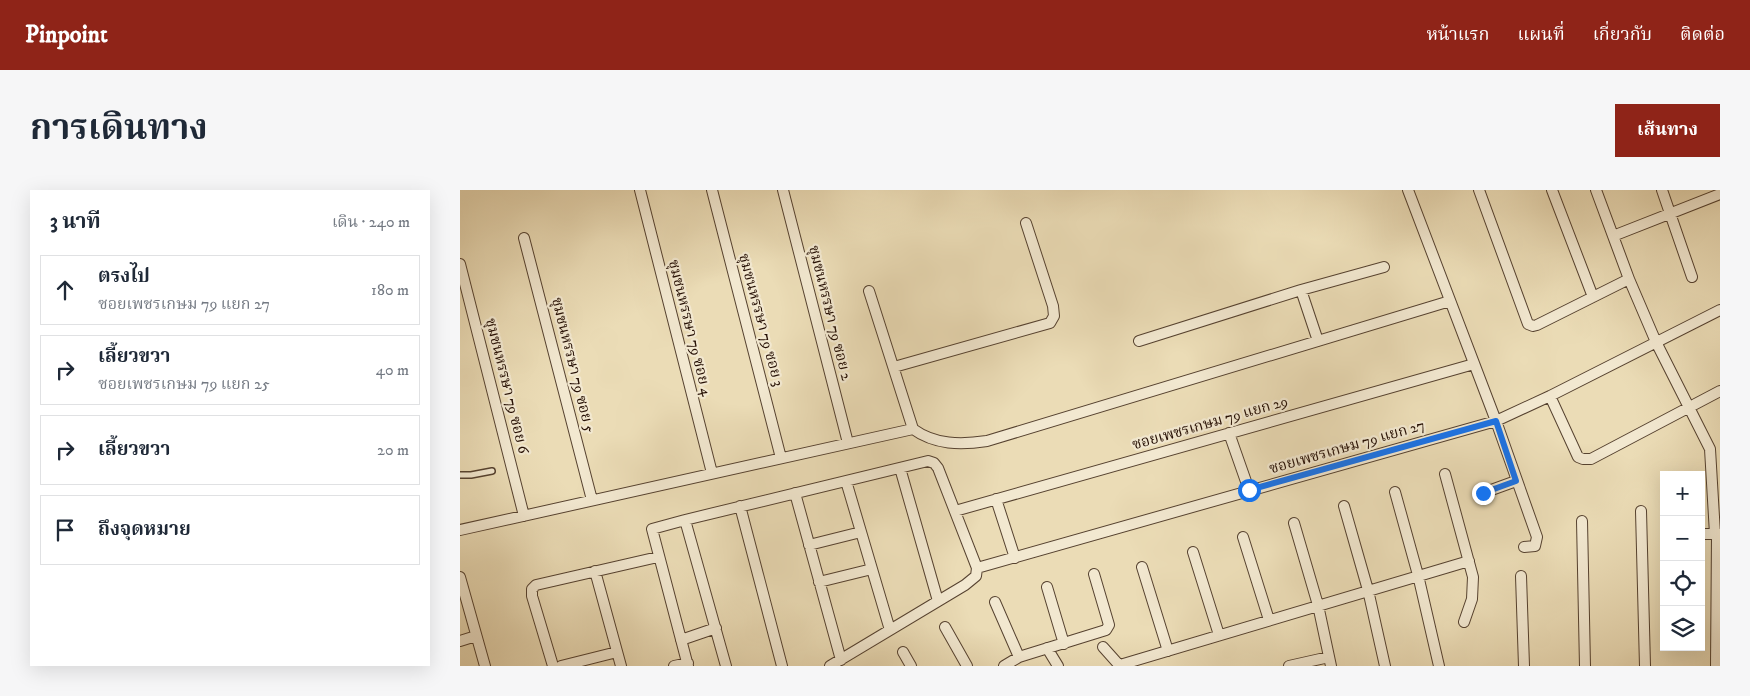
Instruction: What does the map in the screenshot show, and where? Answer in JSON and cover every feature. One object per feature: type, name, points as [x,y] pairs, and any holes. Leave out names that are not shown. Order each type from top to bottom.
[{"type":"street","name":"ชุมชนหรรษา 79 ซอย 4","points":[[640,190],[712,473]]},
{"type":"street","name":"ชุมชนหรรษา 79 ซอย 3","points":[[712,190],[781,458]]},
{"type":"street","name":"ชุมชนหรรษา 79 ซอย 2","points":[[783,190],[848,443]]},
{"type":"street","points":[[1408,190],[1496,421],[1537,537],[1535,546],[1524,547]]},
{"type":"street","points":[[1479,190],[1528,324],[1538,325],[1629,279]]},
{"type":"street","points":[[1552,190],[1594,297]]},
{"type":"street","points":[[1596,190],[1629,279],[1656,342],[1710,449],[1717,534],[1716,666]]},
{"type":"street","points":[[1662,190],[1692,277]]},
{"type":"street","points":[[1613,236],[1720,194]]},
{"type":"street","points":[[894,367],[1050,323],[1054,316],[1053,306],[1026,222]]},
{"type":"street","name":"ชุมชนหรรษา 79 ซอย 5","points":[[524,238],[592,500]]},
{"type":"street","name":"ชุมชนหรรษา 79 ซอย 6","points":[[460,264],[524,516]]},
{"type":"street","points":[[1139,341],[1300,290],[1384,268]]},
{"type":"street","points":[[1300,290],[1318,341]]},
{"type":"street","points":[[869,291],[913,429],[925,438],[948,443],[987,441],[1450,301]]},
{"type":"street","name":"ซอยเพชรเกษม 79 แยก 27","points":[[977,568],[1496,421],[1550,396],[1720,310]]},
{"type":"street","name":"ซอยเพชรเกษม 79 แยก 29","points":[[955,511],[1474,364]]},
{"type":"street","points":[[1550,396],[1578,457],[1591,459],[1720,390]]},
{"type":"street","points":[[460,530],[913,429]]},
{"type":"street","points":[[1229,433],[1249,490]]},
{"type":"street","points":[[674,666],[688,664],[658,557],[652,528],[928,461],[934,463],[938,468],[977,568],[976,576],[830,666]]},
{"type":"street","points":[[900,468],[938,601]]},
{"type":"street","points":[[1445,474],[1473,576],[1474,588],[1464,622]]},
{"type":"street","points":[[846,481],[890,630]]},
{"type":"street","points":[[1483,493],[1516,481]]},
{"type":"street","points":[[1395,492],[1418,576],[1439,666]]},
{"type":"street","points":[[795,493],[841,660]]},
{"type":"street","points":[[996,499],[1015,558]]},
{"type":"street","points":[[740,506],[782,666]]},
{"type":"street","points":[[1344,506],[1368,590],[1385,666]]},
{"type":"street","points":[[1641,511],[1645,666]]},
{"type":"street","points":[[685,520],[726,666]]},
{"type":"street","points":[[1582,521],[1585,666]]},
{"type":"street","points":[[1289,666],[1330,662],[1318,605],[1294,523]]},
{"type":"street","points":[[809,545],[861,532]]},
{"type":"street","points":[[1244,537],[1269,620]]},
{"type":"street","points":[[1193,552],[1219,635]]},
{"type":"street","points":[[553,666],[532,596],[532,589],[536,585],[658,557]]},
{"type":"street","points":[[1103,647],[1120,666],[1469,561]]},
{"type":"street","points":[[1142,567],[1168,651]]},
{"type":"street","points":[[819,582],[872,570]]},
{"type":"street","points":[[595,571],[621,666]]},
{"type":"street","points":[[1004,666],[1019,657],[1064,644],[1108,628],[1094,574]]},
{"type":"street","points":[[1521,576],[1524,666]]},
{"type":"street","points":[[460,577],[485,666]]},
{"type":"street","points":[[1047,588],[1064,644]]},
{"type":"street","points":[[995,602],[1019,657]]},
{"type":"street","points":[[945,627],[967,666]]},
{"type":"street","points":[[681,640],[716,628]]},
{"type":"street","points":[[460,641],[476,636]]},
{"type":"street","points":[[1047,648],[1058,666]]},
{"type":"street","points":[[561,666],[617,652]]},
{"type":"street","points":[[902,652],[911,666]]},
{"type":"lane","points":[[460,475],[492,471]]},
{"type":"route","points":[[1249,490],[1496,421],[1516,481],[1483,493]]}]
